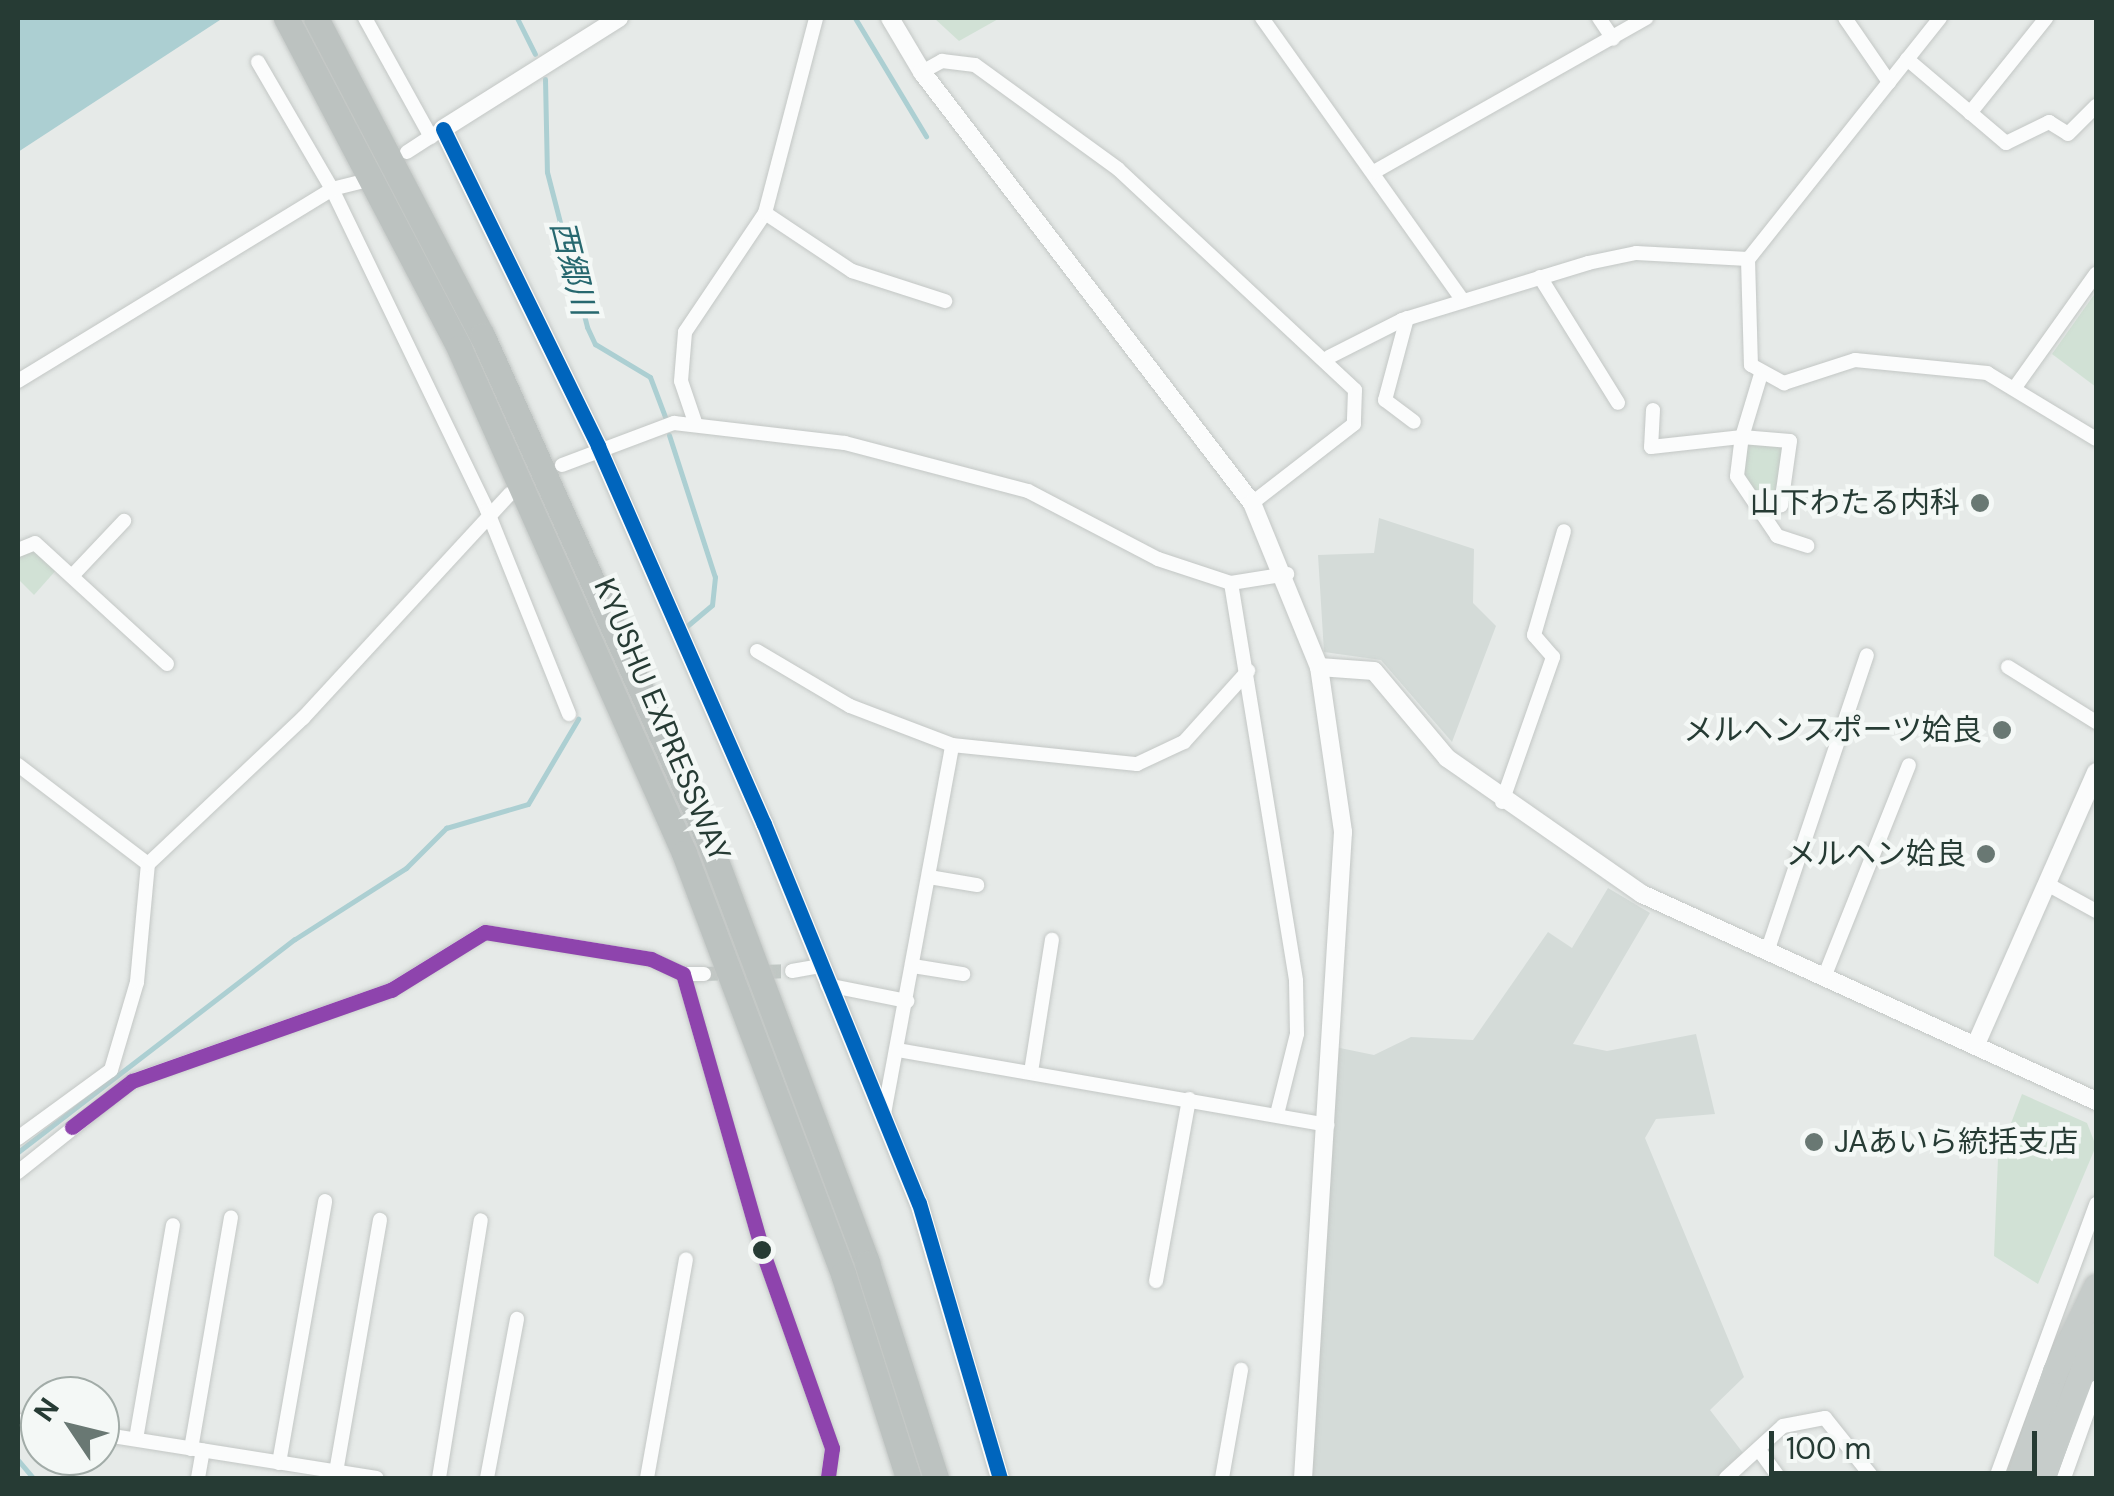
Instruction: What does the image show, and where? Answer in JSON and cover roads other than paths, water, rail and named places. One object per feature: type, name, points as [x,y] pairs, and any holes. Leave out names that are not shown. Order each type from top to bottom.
[{"type":"highway","name":"KYUSHU EXPRESSWAY","points":[[286,18],[330,68],[482,335],[708,839],[866,1263],[936,1478]]},
{"type":"highway","name":"KYUSHU EXPRESSWAY","points":[[316,18],[330,68],[552,545],[684,853],[843,1274],[908,1478]]},
{"type":"highway","points":[[2019,1478],[2054,1370],[2096,1286]]},
{"type":"highway","points":[[2042,1478],[2096,1336]]},
{"type":"street","points":[[365,18],[437,133],[598,446],[919,1203],[1000,1478]]},
{"type":"street","points":[[407,152],[620,18]]},
{"type":"street","points":[[696,425],[681,382],[686,332],[765,213],[816,18]]},
{"type":"street","points":[[890,18],[922,72],[1252,504],[1286,574],[1319,666],[1343,832],[1303,1478]]},
{"type":"street","points":[[1262,18],[1463,301]]},
{"type":"street","points":[[1598,18],[1613,38]]},
{"type":"street","points":[[1374,172],[1646,18]]},
{"type":"street","points":[[1846,18],[1889,82]]},
{"type":"street","points":[[1940,18],[1748,258],[1752,365],[1761,374],[1784,383],[1855,360],[1909,360],[2016,386],[2096,439]]},
{"type":"street","points":[[1970,112],[2046,18]]},
{"type":"street","points":[[1907,59],[2006,143],[2048,122],[2068,134],[2096,106]]},
{"type":"street","points":[[922,72],[942,61],[975,65],[1118,169],[1250,299],[1328,357],[1355,390],[1354,424],[1252,504]]},
{"type":"street","points":[[258,62],[332,189],[486,510],[568,714]]},
{"type":"street","points":[[18,381],[332,189],[362,182]]},
{"type":"street","points":[[765,213],[852,271],[945,302]]},
{"type":"street","points":[[1328,357],[1408,318],[1540,277],[1636,253],[1748,258]]},
{"type":"street","points":[[2016,386],[2096,274]]},
{"type":"street","points":[[1540,277],[1618,404]]},
{"type":"street","points":[[1408,318],[1386,400],[1414,422]]},
{"type":"street","points":[[1761,374],[1742,437],[1737,476],[1777,536],[1807,546]]},
{"type":"street","points":[[1653,410],[1651,448],[1742,437],[1790,441],[1781,505],[1755,503]]},
{"type":"street","points":[[562,465],[598,446],[696,425],[899,451],[1028,491],[1158,559],[1231,582],[1286,574]]},
{"type":"street","points":[[18,1116],[23,1134],[111,1070],[137,982],[148,864],[303,718],[486,510],[510,494]]},
{"type":"street","points":[[72,576],[124,521]]},
{"type":"street","points":[[1501,803],[1553,656],[1534,635],[1564,531]]},
{"type":"street","points":[[18,550],[35,543],[167,664]]},
{"type":"street","points":[[1231,582],[1296,981],[1297,1034],[1277,1114]]},
{"type":"street","points":[[757,651],[850,706],[952,744],[1137,764],[1184,742],[1248,671]]},
{"type":"street","points":[[1767,952],[1867,654]]},
{"type":"street","points":[[1319,666],[1363,668],[1391,684],[1447,758],[1501,803],[1642,894],[1977,1042],[2096,1101]]},
{"type":"street","points":[[2008,667],[2096,722]]},
{"type":"street","points":[[883,1120],[952,744]]},
{"type":"street","points":[[1825,975],[1909,764]]},
{"type":"street","points":[[18,765],[148,864]]},
{"type":"street","points":[[1977,1042],[2096,772]]},
{"type":"street","points":[[928,878],[977,885]]},
{"type":"street","points":[[2048,884],[2096,911]]},
{"type":"street","points":[[18,1172],[132,1081],[391,990],[486,932],[651,959],[683,974],[704,974]]},
{"type":"street","points":[[1031,1072],[1052,940]]},
{"type":"street","points":[[792,971],[820,966]]},
{"type":"street","points":[[913,966],[963,974]]},
{"type":"street","points":[[683,974],[729,1144],[832,1448],[828,1478]]},
{"type":"street","points":[[828,985],[907,1001]]},
{"type":"street","points":[[898,1050],[1327,1125]]},
{"type":"street","points":[[1156,1281],[1188,1099]]},
{"type":"street","points":[[279,1463],[326,1201]]},
{"type":"street","points":[[1996,1478],[2096,1204]]},
{"type":"street","points":[[198,1478],[197,1450],[231,1217]]},
{"type":"street","points":[[336,1472],[380,1220]]},
{"type":"street","points":[[438,1478],[481,1220]]},
{"type":"street","points":[[136,1440],[173,1224]]},
{"type":"street","points":[[647,1478],[686,1259]]},
{"type":"street","points":[[487,1478],[516,1319]]},
{"type":"street","points":[[1222,1478],[1240,1370]]},
{"type":"street","points":[[2064,1478],[2096,1388]]},
{"type":"street","points":[[1726,1478],[1783,1426],[1825,1418],[1873,1478]]},
{"type":"street","points":[[120,1437],[377,1478]]},
{"type":"street","points":[[1760,1450],[1779,1478]]},
{"type":"water","points":[[18,18],[223,18],[18,152]]},
{"type":"waterway","name":"西郷川","points":[[517,18],[535,54]]},
{"type":"waterway","points":[[855,18],[926,136]]},
{"type":"waterway","name":"西郷川","points":[[545,79],[547,172],[587,327],[595,344],[650,377],[667,422]]},
{"type":"waterway","name":"西郷川","points":[[669,435],[715,577],[712,605],[687,626]]},
{"type":"waterway","points":[[18,1152],[295,939],[406,868],[446,828],[528,804],[578,719]]},
{"type":"waterway","points":[[18,1460],[33,1478]]},
{"type":"tunnel","points":[[704,974],[792,971]]},
{"type":"place","name":"山下わたる内科","points":[[1980,503]]},
{"type":"place","name":"メルヘンスポーツ姶良","points":[[2002,730]]},
{"type":"place","name":"メルヘン姶良","points":[[1986,854]]},
{"type":"place","name":"JAあいら統括支店","points":[[1814,1142]]}]
